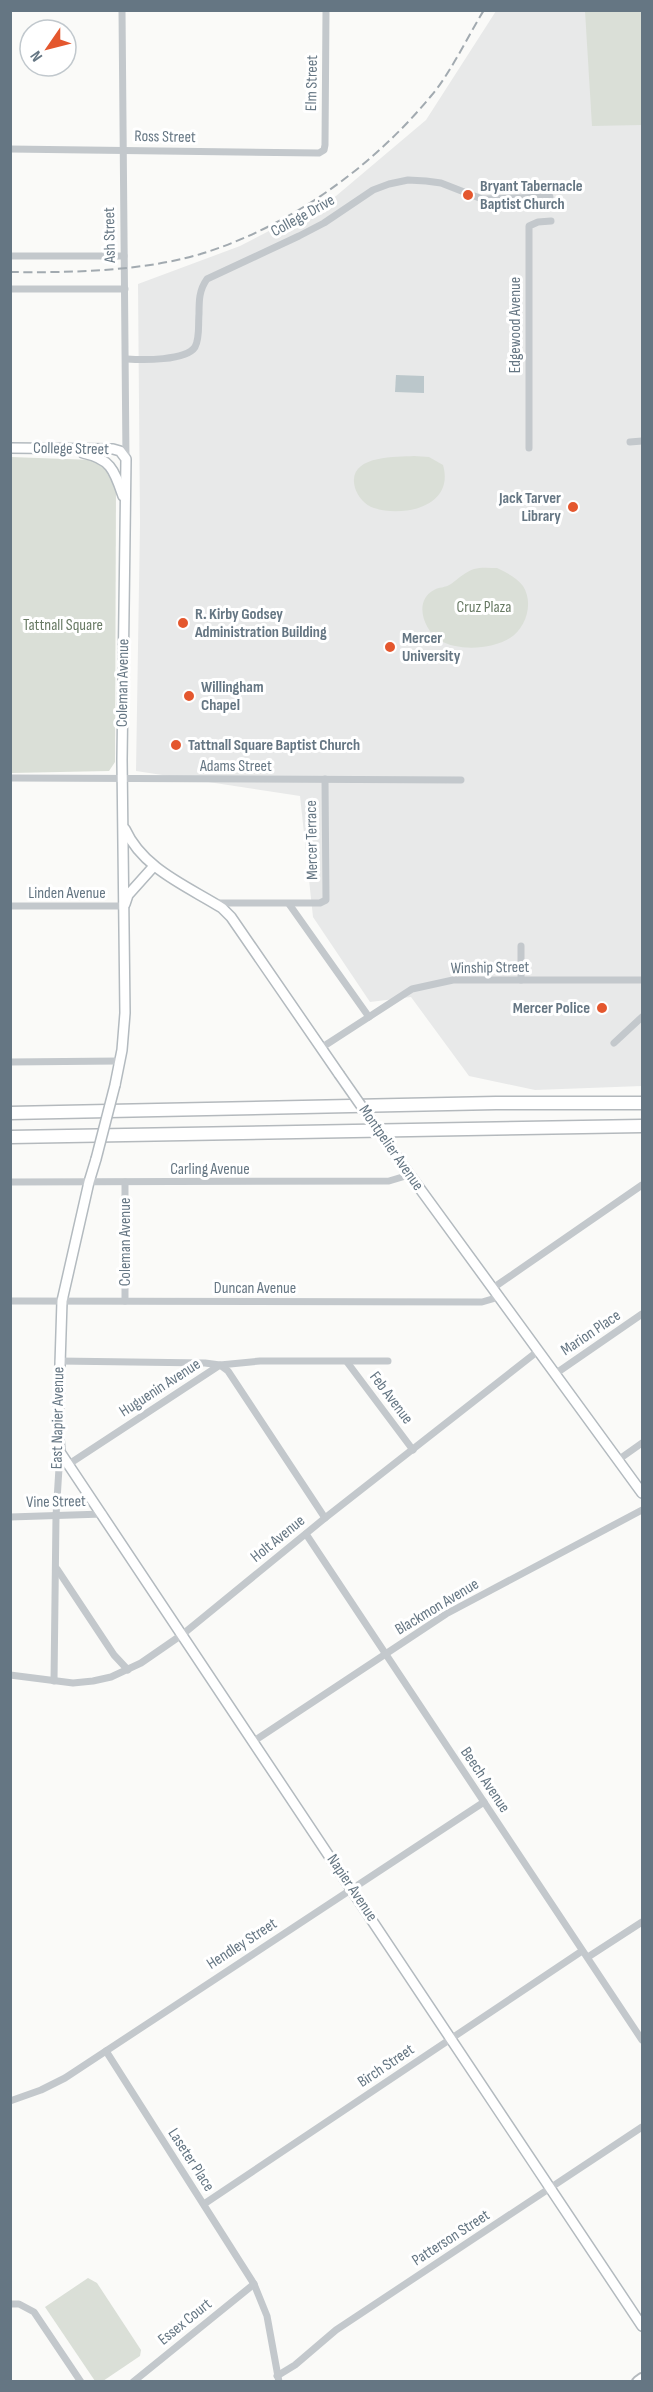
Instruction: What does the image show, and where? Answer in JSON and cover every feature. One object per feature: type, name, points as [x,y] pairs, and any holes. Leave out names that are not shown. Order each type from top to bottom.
[{"type":"highway","points":[[10,1113],[496,1103],[642,1103]]},
{"type":"highway","points":[[10,1137],[642,1126]]},
{"type":"main road","points":[[638,2382],[642,2379]]},
{"type":"street","name":"Ash Street","points":[[122,10],[122,150],[127,359],[126,459]]},
{"type":"street","name":"Elm Street","points":[[319,153],[324,150],[325,145],[326,10]]},
{"type":"street","name":"Ross Street","points":[[10,149],[319,153]]},
{"type":"street","name":"College Drive","points":[[127,359],[160,359],[192,350],[197,340],[199,292],[207,279],[324,223],[373,190],[388,184],[408,180],[441,183],[482,199],[550,197]]},
{"type":"street","name":"Edgewood Avenue","points":[[529,448],[529,226],[538,222],[551,221]]},
{"type":"street","points":[[10,256],[124,256]]},
{"type":"street","points":[[10,289],[125,289]]},
{"type":"street","points":[[630,442],[642,441]]},
{"type":"street","name":"College Street","points":[[10,448],[113,449],[122,453],[126,459]]},
{"type":"street","points":[[63,449],[104,460],[113,470],[126,505]]},
{"type":"street","name":"Coleman Avenue","points":[[96,1159],[115,1085],[125,1013],[122,778],[126,459]]},
{"type":"street","name":"Adams Street","points":[[10,778],[462,780]]},
{"type":"street","name":"Mercer Terrace","points":[[289,904],[320,903],[326,900],[325,779]]},
{"type":"street","name":"Montpelier Avenue","points":[[123,824],[132,841],[154,866],[231,917],[409,1175],[642,1493]]},
{"type":"street","points":[[124,906],[128,895],[154,866]]},
{"type":"street","points":[[212,903],[289,904],[369,1017]]},
{"type":"street","name":"Linden Avenue","points":[[10,906],[124,906]]},
{"type":"street","points":[[521,980],[522,945]]},
{"type":"street","name":"Winship Street","points":[[321,1048],[412,989],[453,980],[642,981]]},
{"type":"street","points":[[614,1043],[642,1017]]},
{"type":"street","points":[[10,1062],[119,1061]]},
{"type":"street","name":"East Napier Avenue","points":[[54,1681],[62,1301],[96,1159]]},
{"type":"street","name":"Carling Avenue","points":[[10,1182],[389,1182],[409,1175]]},
{"type":"street","name":"Coleman Avenue","points":[[125,1182],[125,1301]]},
{"type":"street","points":[[493,1288],[642,1185]]},
{"type":"street","name":"Duncan Avenue","points":[[10,1301],[482,1302],[499,1297]]},
{"type":"street","name":"Marion Place","points":[[555,1374],[642,1314]]},
{"type":"street","name":"Holt Avenue","points":[[10,1675],[73,1683],[93,1681],[128,1670],[183,1634],[325,1518],[538,1351]]},
{"type":"street","points":[[59,1361],[178,1362],[220,1365],[228,1371],[325,1518]]},
{"type":"street","name":"Huguenin Avenue","points":[[69,1464],[220,1365],[260,1361],[388,1361]]},
{"type":"street","name":"Feb Avenue","points":[[347,1362],[413,1450]]},
{"type":"street","points":[[618,1460],[642,1443]]},
{"type":"street","name":"Napier Avenue","points":[[60,1452],[642,2326]]},
{"type":"street","name":"Blackmon Avenue","points":[[254,1742],[446,1614],[642,1510]]},
{"type":"street","name":"Vine Street","points":[[10,1517],[103,1514]]},
{"type":"street","name":"Beech Avenue","points":[[306,1534],[642,2040]]},
{"type":"street","points":[[56,1568],[114,1655],[128,1670]]},
{"type":"street","name":"Hendley Street","points":[[10,2101],[41,2090],[64,2078],[484,1803]]},
{"type":"street","points":[[588,1958],[642,1922]]},
{"type":"street","name":"Birch Street","points":[[204,2204],[582,1951]]},
{"type":"street","name":"Laseter Place","points":[[106,2051],[254,2284],[267,2316],[278,2379]]},
{"type":"street","name":"Patterson Street","points":[[278,2379],[336,2330],[642,2127]]},
{"type":"street","name":"Essex Court","points":[[133,2382],[254,2284]]},
{"type":"street","points":[[10,2304],[19,2304],[34,2312],[81,2382]]},
{"type":"shaded area","name":"Mercer University","points":[[496,11],[642,11],[642,1086],[535,1090],[469,1076],[411,997],[370,1002],[313,917],[300,796],[136,771],[140,523],[138,284],[240,246],[336,196],[426,120]]},
{"type":"shaded area","points":[[396,375],[424,376],[424,393],[395,392]]},
{"type":"green space","points":[[585,11],[642,11],[642,125],[592,126]]},
{"type":"green space","points":[[414,456],[429,457],[443,465],[445,479],[442,490],[434,499],[412,510],[386,511],[368,505],[360,497],[355,488],[354,477],[358,469],[374,460]]},
{"type":"green space","name":"Tattnall Square","points":[[11,457],[93,460],[106,467],[116,487],[115,762],[109,771],[11,773]]},
{"type":"green space","name":"Cruz Plaza","points":[[497,568],[517,580],[526,593],[527,615],[516,634],[493,645],[474,648],[446,644],[439,640],[429,630],[423,615],[422,608],[428,595],[474,569]]},
{"type":"green space","points":[[88,2278],[97,2283],[141,2350],[140,2356],[103,2381],[95,2381],[45,2307]]},
{"type":"railway","points":[[10,272],[85,271],[137,267],[187,258],[242,239],[302,208],[358,168],[408,122],[445,77],[484,10]]},
{"type":"place","name":"Bryant Tabernacle Baptist Church","points":[[468,195]]},
{"type":"place","name":"Jack Tarver Library","points":[[573,507]]},
{"type":"place","name":"R. Kirby Godsey Administration Building","points":[[183,623]]},
{"type":"place","name":"Mercer University","points":[[390,647]]},
{"type":"place","name":"Willingham Chapel","points":[[189,696]]},
{"type":"place","name":"Tattnall Square Baptist Church","points":[[176,745]]},
{"type":"place","name":"Mercer Police","points":[[602,1008]]}]
